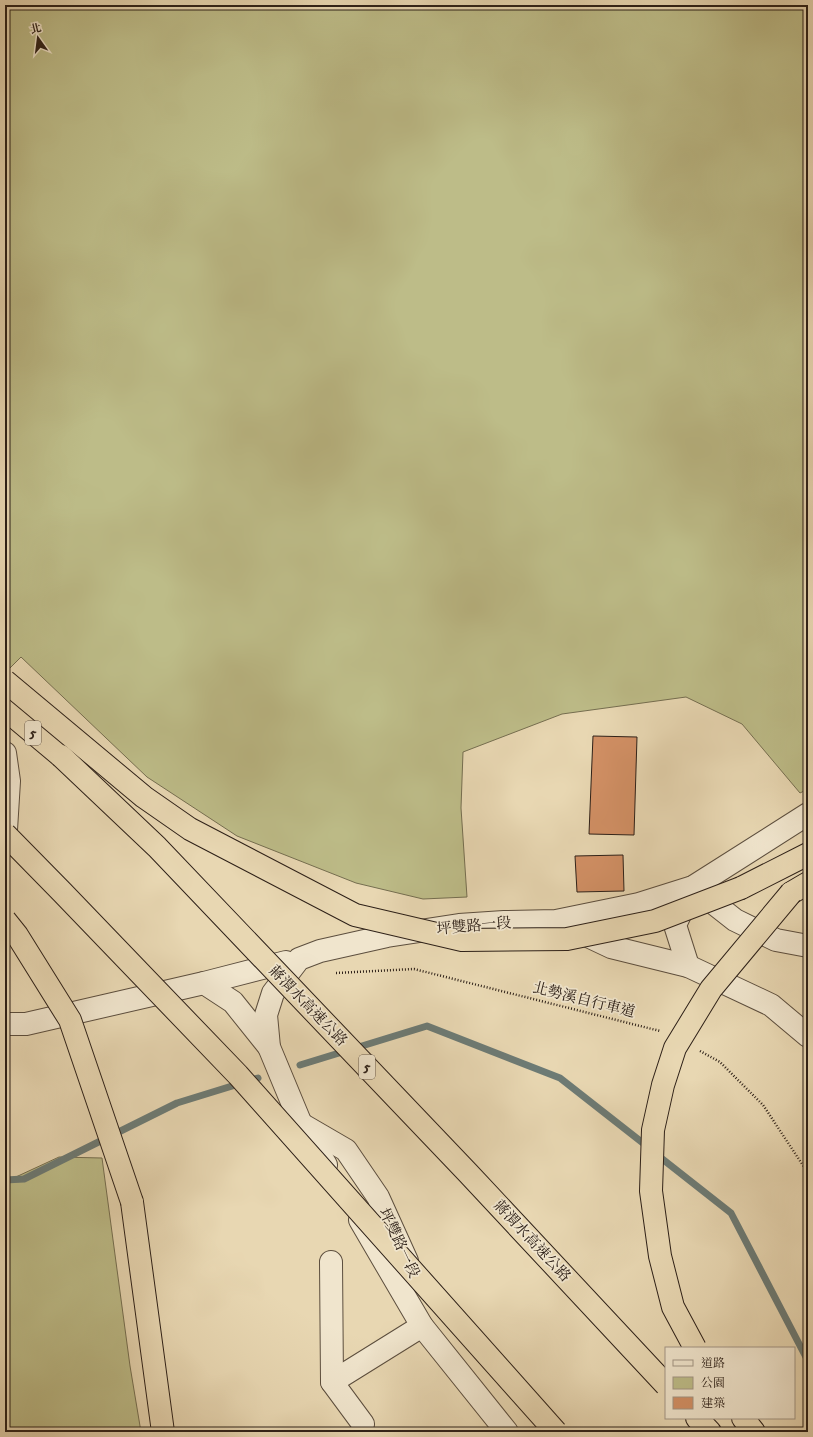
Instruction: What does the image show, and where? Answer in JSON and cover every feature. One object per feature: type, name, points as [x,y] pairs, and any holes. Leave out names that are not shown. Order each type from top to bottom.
[{"type":"highway","points":[[5,681],[144,797],[190,829],[355,915],[462,940],[567,939],[655,921],[741,888],[808,854]]},
{"type":"highway","name":"蔣渭水高速公路","points":[[5,709],[61,756],[157,847],[468,1173],[665,1384]]},
{"type":"highway","points":[[5,834],[238,1076],[556,1432]]},
{"type":"highway","points":[[694,1347],[673,1307],[660,1256],[651,1191],[653,1130],[663,1085],[675,1048],[711,989],[800,888]]},
{"type":"highway","points":[[5,920],[17,935],[70,1020],[132,1202],[163,1432]]},
{"type":"highway","points":[[698,1419],[710,1432]]},
{"type":"highway","points":[[744,1419],[754,1432]]},
{"type":"street","points":[[5,754],[9,781],[5,846]]},
{"type":"street","name":"坪雙路一段","points":[[508,1432],[422,1326],[373,1241],[301,1124],[269,1047],[266,1015],[273,994],[299,959],[320,951],[387,936],[459,925],[556,921],[638,904],[693,887],[808,814]]},
{"type":"street","points":[[688,966],[675,926],[693,887],[735,920],[776,940],[808,946]]},
{"type":"street","points":[[556,921],[611,947],[688,966],[771,1005],[808,1036]]},
{"type":"street","points":[[5,1024],[26,1024],[204,983],[299,959]]},
{"type":"street","points":[[204,983],[233,1002],[269,1047]]},
{"type":"street","points":[[331,1262],[332,1382],[363,1424]]},
{"type":"street","points":[[332,1382],[422,1326]]},
{"type":"path","name":"北勢溪自行車道","points":[[333,973],[414,970],[664,1032]]},
{"type":"path","points":[[699,1051],[720,1062],[763,1105],[808,1173]]},
{"type":"green space","points":[[5,5],[808,5],[808,789],[800,793],[742,724],[686,697],[562,714],[463,752],[461,808],[467,897],[423,899],[356,883],[237,836],[147,777],[21,657],[5,673]]},
{"type":"green space","points":[[59,1157],[102,1158],[130,1366],[141,1432],[5,1432],[5,1182]]},
{"type":"building","points":[[593,736],[637,737],[634,835],[589,834]]},
{"type":"building","points":[[623,855],[624,891],[577,892],[575,856]]},
{"type":"waterway","points":[[300,1065],[427,1026],[560,1078],[648,1147]]},
{"type":"waterway","points":[[5,1180],[24,1179],[177,1103],[258,1078]]},
{"type":"waterway","points":[[656,1154],[731,1213],[808,1361]]}]
